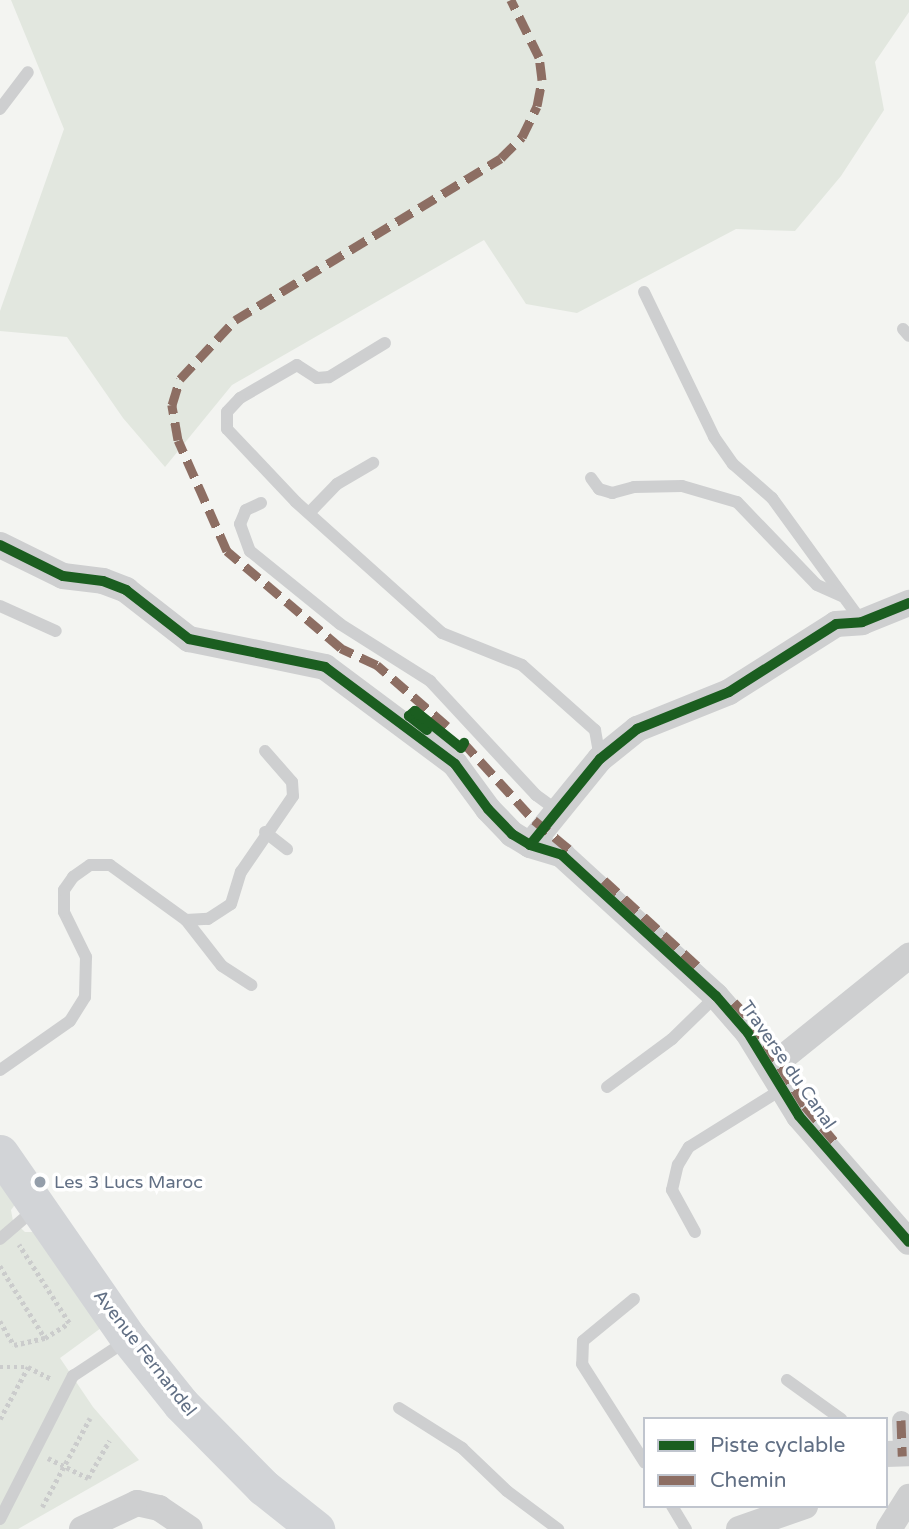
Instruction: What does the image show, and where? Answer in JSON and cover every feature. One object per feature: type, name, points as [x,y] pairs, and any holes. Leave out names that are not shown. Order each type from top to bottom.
[{"type":"main road","name":"Avenue Fernandel","points":[[0,1153],[130,1339],[200,1423],[263,1487],[316,1529]]},
{"type":"street","name":"Traverse du Canal","points":[[0,545],[63,576],[103,581],[126,590],[189,639],[325,667],[455,764],[488,809],[512,834],[530,845],[562,855],[716,996],[748,1033],[799,1116],[909,1242]]},
{"type":"street","points":[[530,845],[600,759],[637,729],[729,692],[806,639],[836,624],[862,622],[909,603]]},
{"type":"street","points":[[776,1079],[909,956]]},
{"type":"street","points":[[899,1454],[901,1420]]},
{"type":"street","points":[[890,1529],[909,1497]]},
{"type":"street","points":[[82,1529],[136,1503],[159,1508],[190,1529]]},
{"type":"street","points":[[739,1529],[798,1508]]},
{"type":"lane","points":[[0,109],[27,72]]},
{"type":"lane","points":[[644,292],[714,436],[733,464],[772,498],[862,622]]},
{"type":"lane","points":[[385,343],[329,377],[317,378],[298,365],[240,398],[227,412],[227,429],[237,444],[442,633],[522,665],[595,730],[600,759]]},
{"type":"lane","points":[[310,512],[337,484],[373,463]]},
{"type":"lane","points":[[591,478],[600,489],[612,493],[634,487],[682,486],[737,502],[817,585],[846,598]]},
{"type":"lane","points":[[261,503],[246,510],[240,524],[250,551],[340,624],[430,681],[536,795],[557,810]]},
{"type":"lane","points":[[0,606],[56,631]]},
{"type":"lane","points":[[186,920],[208,919],[231,904],[242,872],[265,832],[293,796],[292,782],[265,751]]},
{"type":"lane","points":[[265,832],[287,849]]},
{"type":"lane","points":[[0,1070],[70,1020],[85,998],[86,957],[64,912],[64,890],[72,877],[90,865],[110,865],[186,920],[222,966],[251,985]]},
{"type":"lane","points":[[607,1087],[672,1039],[716,996]]},
{"type":"lane","points":[[695,1232],[672,1189],[678,1165],[690,1147],[776,1079]]},
{"type":"lane","points":[[5,1235],[38,1206]]},
{"type":"lane","points":[[634,1299],[583,1341],[582,1364],[643,1460]]},
{"type":"lane","points":[[1,1516],[73,1376],[130,1339]]},
{"type":"lane","points":[[787,1380],[838,1417]]},
{"type":"lane","points":[[399,1408],[462,1448],[508,1491],[558,1529]]},
{"type":"lane","points":[[672,1508],[686,1529]]},
{"type":"path","points":[[0,1321],[14,1345],[45,1338],[69,1323],[5,1235]]},
{"type":"path","points":[[0,1266],[45,1338]]},
{"type":"path","points":[[0,1367],[27,1367],[68,1386]]},
{"type":"path","points":[[0,1419],[27,1367]]},
{"type":"path","points":[[42,1507],[90,1418]]},
{"type":"path","points":[[34,1451],[88,1478],[109,1441]]},
{"type":"shaded area","points":[[11,0],[909,0],[909,12],[875,62],[884,110],[841,176],[795,231],[736,229],[577,313],[526,304],[484,240],[232,385],[165,467],[123,418],[67,337],[0,331],[0,311],[64,129]]},
{"type":"shaded area","points":[[0,1181],[17,1202],[11,1210],[13,1221],[25,1232],[36,1232],[101,1328],[60,1358],[93,1407],[139,1460],[18,1529],[0,1529]]},
{"type":"marked path","points":[[447,726],[377,665],[341,648],[227,551],[178,440],[172,405],[180,379],[235,320],[501,158],[522,137],[537,106],[542,80],[539,57],[511,0]]},
{"type":"marked path","points":[[462,741],[534,820],[575,854]]},
{"type":"marked path","points":[[604,880],[702,970]]},
{"type":"marked path","points":[[734,1002],[752,1021],[805,1106],[836,1143]]},
{"type":"marked path","points":[[901,1420],[902,1456]]},
{"type":"cycle path","points":[[0,545],[63,576],[103,581],[126,590],[189,639],[325,667],[455,764],[488,809],[512,834],[530,845],[600,759],[637,729],[729,692],[836,624],[862,622],[909,603]]},
{"type":"cycle path","points":[[427,730],[409,716],[415,711],[461,748],[464,743]]},
{"type":"cycle path","points":[[530,845],[562,855],[716,996],[748,1033],[799,1116],[909,1242]]},
{"type":"place","name":"Les 3 Lucs Maroc","points":[[40,1182]]}]
